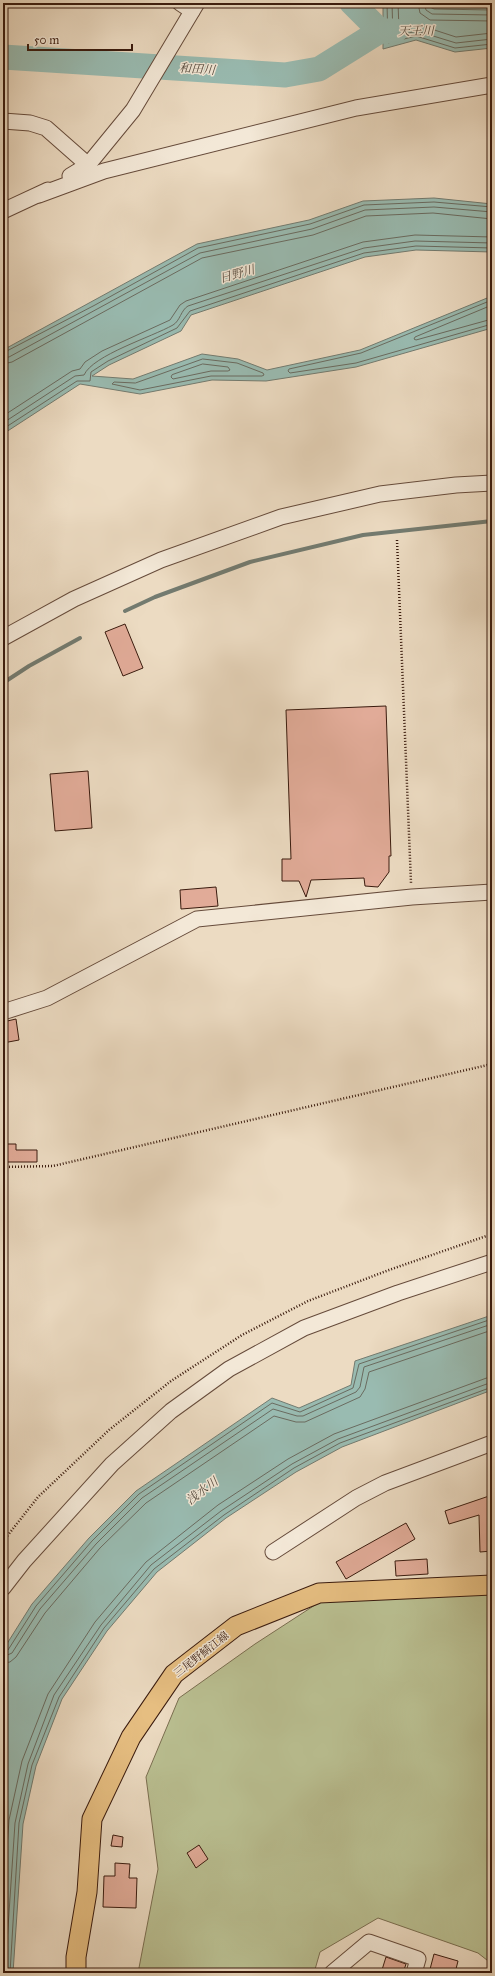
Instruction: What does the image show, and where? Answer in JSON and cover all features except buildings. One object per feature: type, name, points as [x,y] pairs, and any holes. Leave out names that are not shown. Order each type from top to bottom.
[{"type":"main road","name":"三尾野鯖江線","points":[[76,1973],[76,1957],[87,1892],[92,1819],[131,1737],[174,1674],[236,1626],[319,1593],[492,1585]]},
{"type":"street","points":[[39,195],[88,165],[133,110],[189,10]]},
{"type":"street","points":[[3,210],[104,171],[356,108],[492,85]]},
{"type":"street","points":[[3,121],[30,123],[46,128],[88,165]]},
{"type":"street","points":[[3,638],[74,599],[161,560],[281,517],[380,494],[456,485],[492,483]]},
{"type":"street","points":[[3,1012],[47,998],[196,919],[412,897],[492,892]]},
{"type":"street","points":[[3,1588],[24,1561],[112,1464],[171,1411],[229,1369],[304,1328],[398,1293],[492,1262]]},
{"type":"street","points":[[273,1552],[356,1498],[385,1483],[492,1443]]},
{"type":"street","points":[[332,1973],[369,1942],[418,1959],[414,1973]]},
{"type":"path","points":[[397,540],[412,897]]},
{"type":"path","points":[[3,1167],[53,1166],[492,1064]]},
{"type":"green space","points":[[335,1592],[492,1594],[492,1964],[478,1953],[378,1918],[320,1952],[314,1973],[138,1973],[158,1869],[146,1777],[179,1698],[255,1644]]},
{"type":"water","points":[[383,3],[431,3],[434,5],[492,6],[492,48],[455,52],[416,40],[383,49]]},
{"type":"water","name":"日野川","points":[[434,198],[492,204],[492,252],[416,250],[365,257],[191,315],[181,331],[109,365],[92,376],[133,379],[202,354],[238,359],[267,370],[360,350],[492,296],[492,328],[356,367],[266,381],[212,380],[140,394],[80,384],[3,434],[3,350],[197,244],[309,220],[363,201]]},
{"type":"water","name":"浅水川","points":[[492,1315],[492,1390],[342,1447],[296,1472],[226,1518],[157,1572],[107,1631],[62,1699],[36,1766],[23,1824],[13,1973],[3,1973],[3,1650],[32,1604],[89,1538],[136,1491],[272,1398],[299,1408],[351,1385],[355,1361]]},
{"type":"waterway","name":"天王川","points":[[352,3],[380,31],[395,31]]},
{"type":"waterway","name":"和田川","points":[[3,57],[285,75],[319,69],[380,31]]},
{"type":"waterway","points":[[125,611],[155,597],[250,562],[363,535],[492,521]]},
{"type":"waterway","points":[[3,683],[29,666],[80,638]]}]
